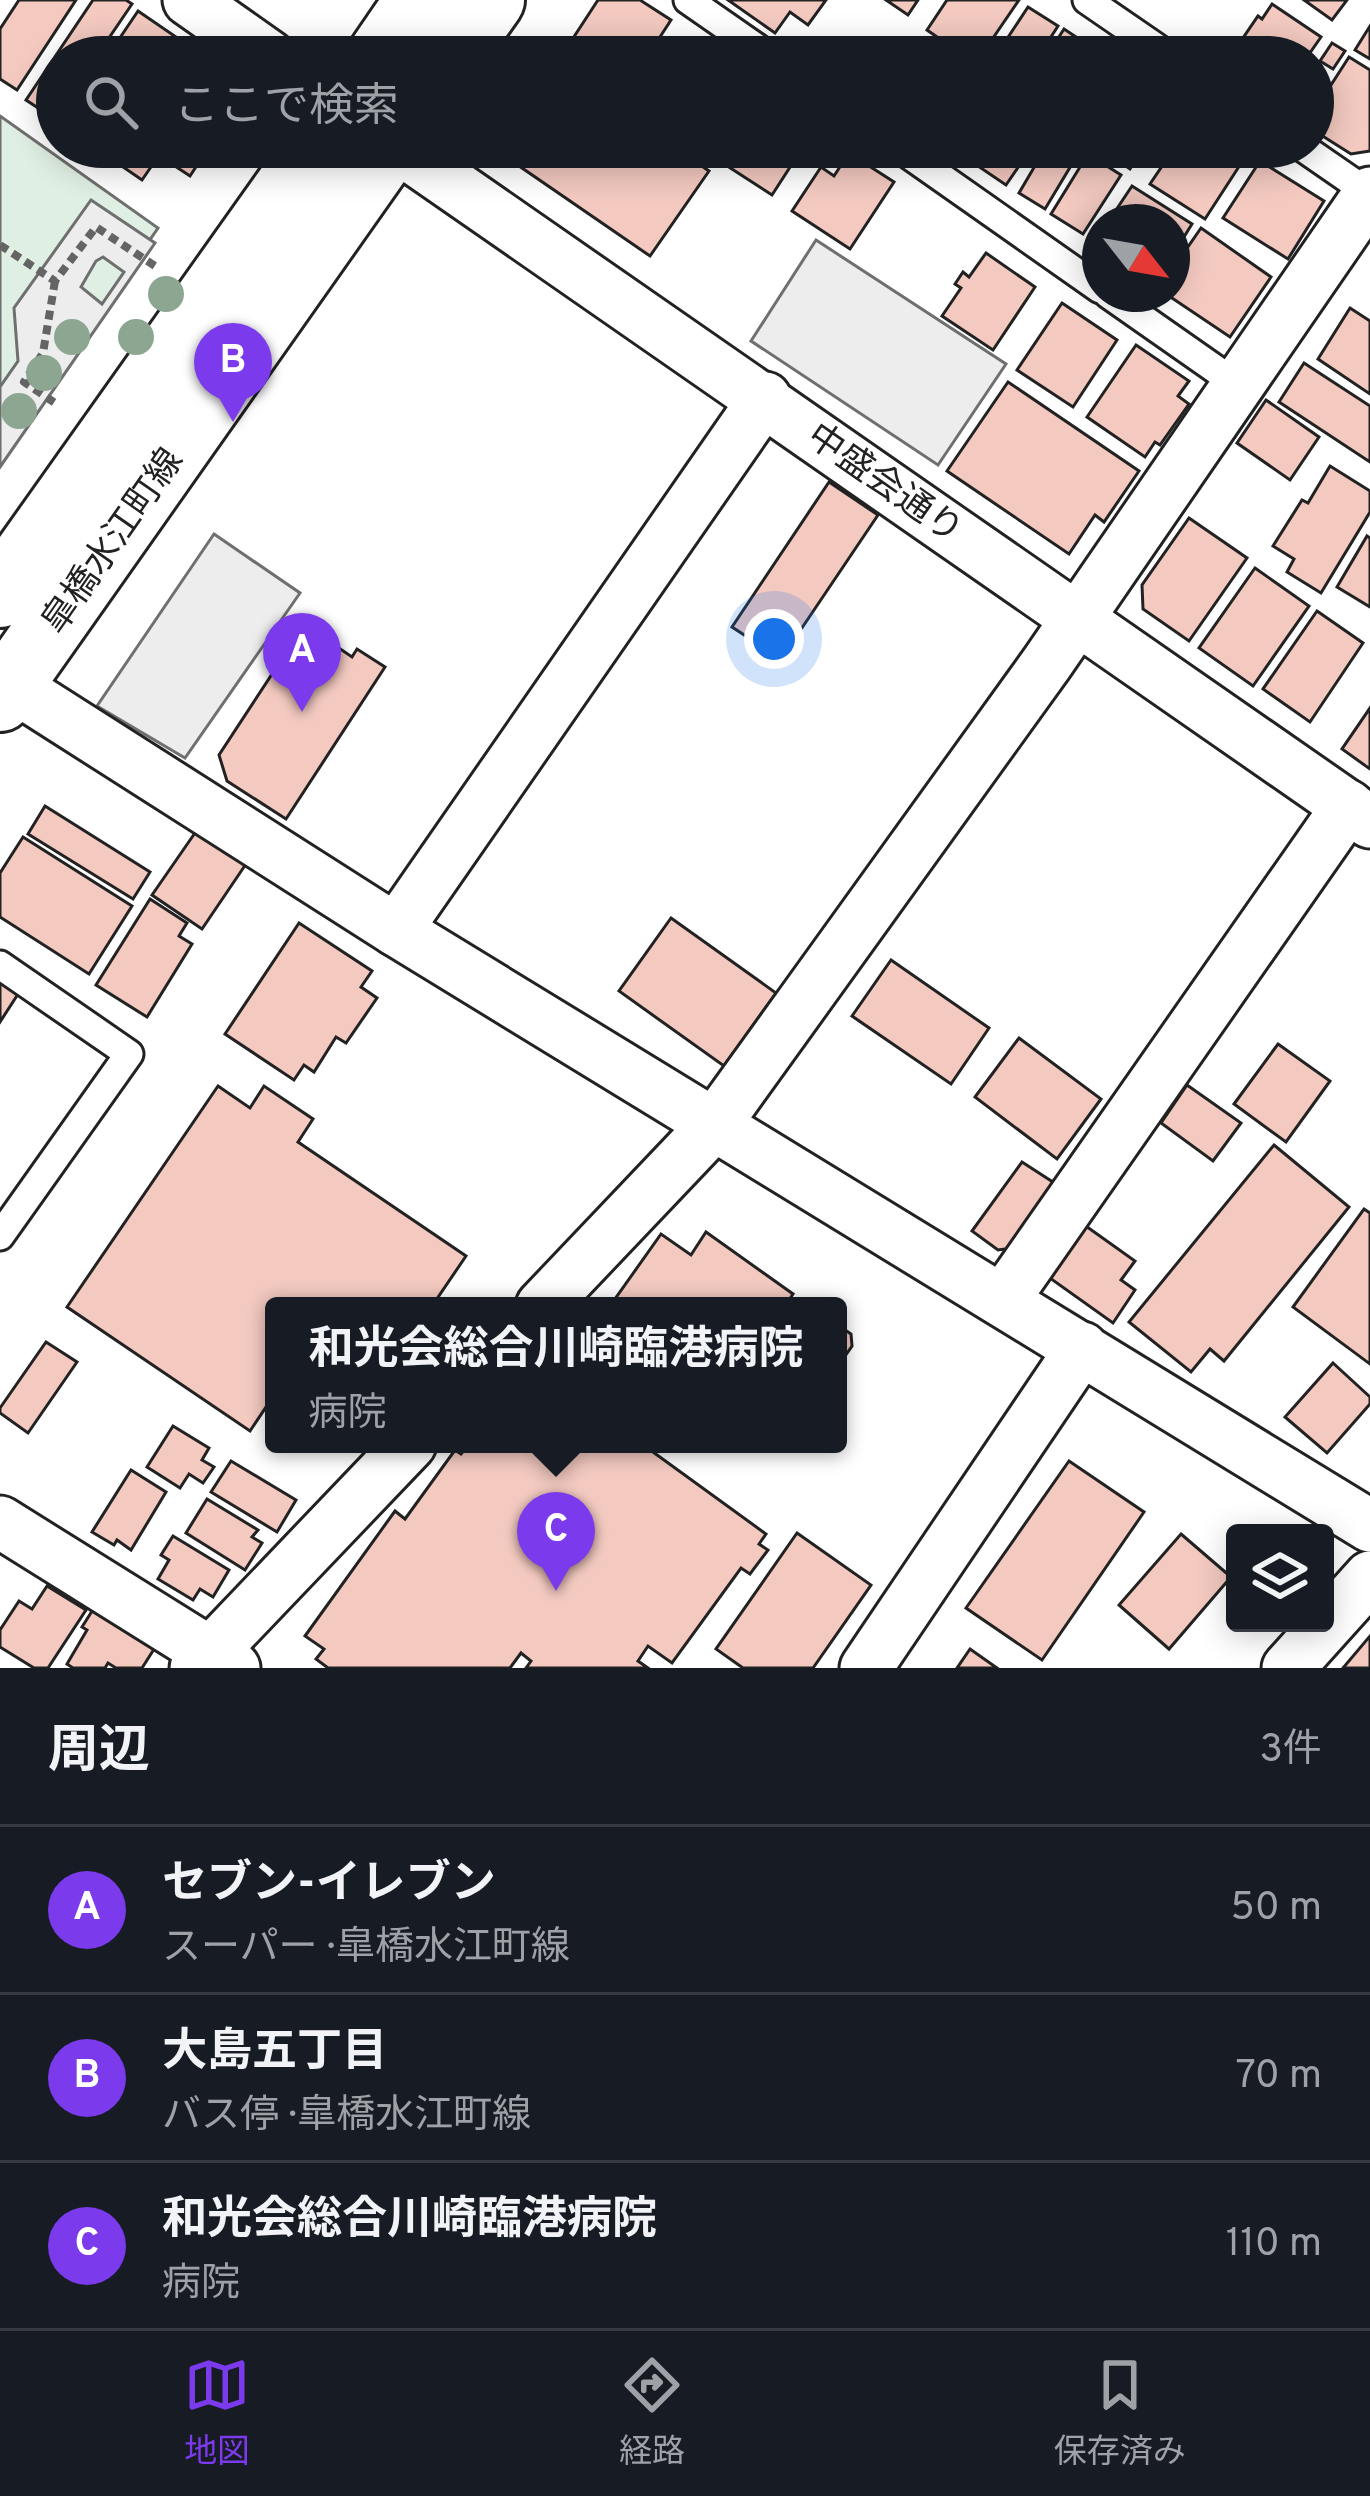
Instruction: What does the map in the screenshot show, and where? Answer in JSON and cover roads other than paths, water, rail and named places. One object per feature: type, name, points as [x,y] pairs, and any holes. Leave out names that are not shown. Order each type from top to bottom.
[{"type":"street","points":[[189,0],[240,36]]},
{"type":"street","points":[[394,36],[419,0]]},
{"type":"street","points":[[465,36],[490,0]]},
{"type":"street","name":"皐橋水江町線","points":[[11,557],[301,168]]},
{"type":"street","name":"皐橋水江町線","points":[[5,691],[373,168]]},
{"type":"street","name":"中盛会通り","points":[[429,168],[1359,814]]},
{"type":"street","points":[[551,1297],[715,1124],[1080,616],[1370,194]]},
{"type":"street","points":[[397,930],[765,398]]},
{"type":"street","points":[[5,691],[1370,1526]]},
{"type":"street","points":[[1003,1300],[1359,814]]},
{"type":"street","points":[[866,1668],[1082,1348]]},
{"type":"street","points":[[0,1522],[214,1663],[423,1453]]},
{"type":"street","points":[[1288,1668],[1370,1577]]},
{"type":"lane","points":[[688,0],[740,36]]},
{"type":"lane","points":[[1088,0],[1140,36]]},
{"type":"lane","points":[[928,168],[1082,276]]},
{"type":"lane","points":[[1332,168],[1370,194]]},
{"type":"lane","points":[[1134,312],[1238,385]]},
{"type":"lane","points":[[0,965],[129,1054],[0,1236]]},
{"type":"place","name":"大島五丁目","points":[[233,422]]},
{"type":"place","name":"セブン-イレブン","points":[[302,712]]},
{"type":"place","name":"和光会総合川崎臨港病院","points":[[556,1591]]}]
